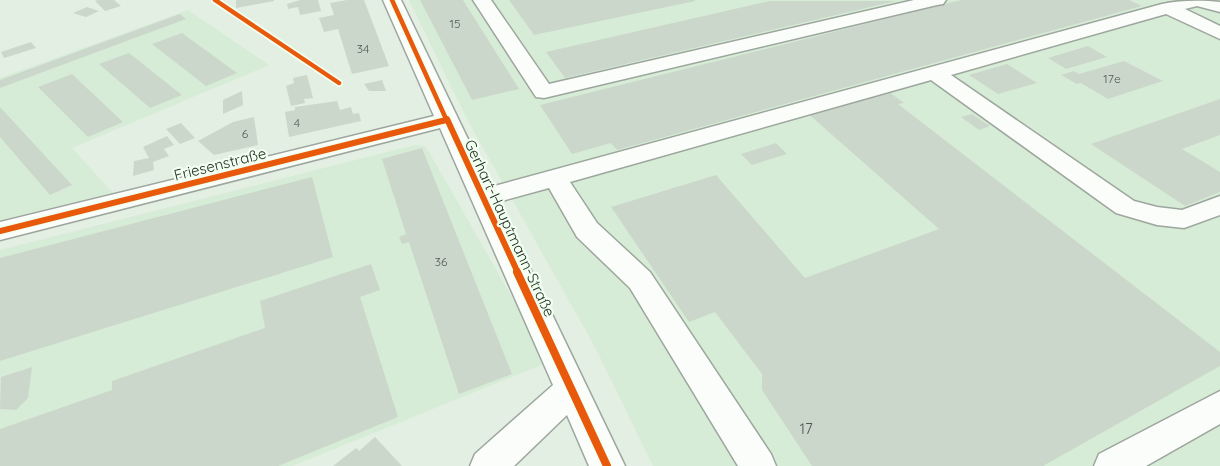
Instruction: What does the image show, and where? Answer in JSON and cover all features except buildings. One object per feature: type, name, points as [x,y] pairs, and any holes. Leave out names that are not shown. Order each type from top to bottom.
[{"type":"street","name":"Gerhart-Hauptmann-Straße","points":[[392,0],[606,466]]},
{"type":"street","points":[[482,0],[544,92],[937,0]]},
{"type":"street","points":[[482,198],[1168,8],[1197,1],[1220,7]]},
{"type":"street","points":[[1168,8],[1220,33]]},
{"type":"street","points":[[933,72],[1125,207],[1156,216],[1184,219],[1220,205]]},
{"type":"street","name":"Friesenstraße","points":[[0,231],[447,120]]},
{"type":"street","points":[[555,177],[587,230],[640,280],[758,466]]},
{"type":"street","points":[[488,466],[572,389]]},
{"type":"street","points":[[1112,466],[1220,406]]},
{"type":"shaded area","points":[[409,0],[1220,0],[1220,466],[653,466],[596,349],[467,119]]},
{"type":"shaded area","points":[[188,10],[269,65],[72,148],[113,193],[0,220],[0,78]]},
{"type":"shaded area","points":[[415,145],[425,146],[429,152],[549,362],[292,466],[0,466],[0,250]]},
{"type":"cycle path","points":[[215,0],[339,83]]},
{"type":"cycle path","points":[[392,0],[607,466]]},
{"type":"cycle path","points":[[0,231],[446,120]]}]
